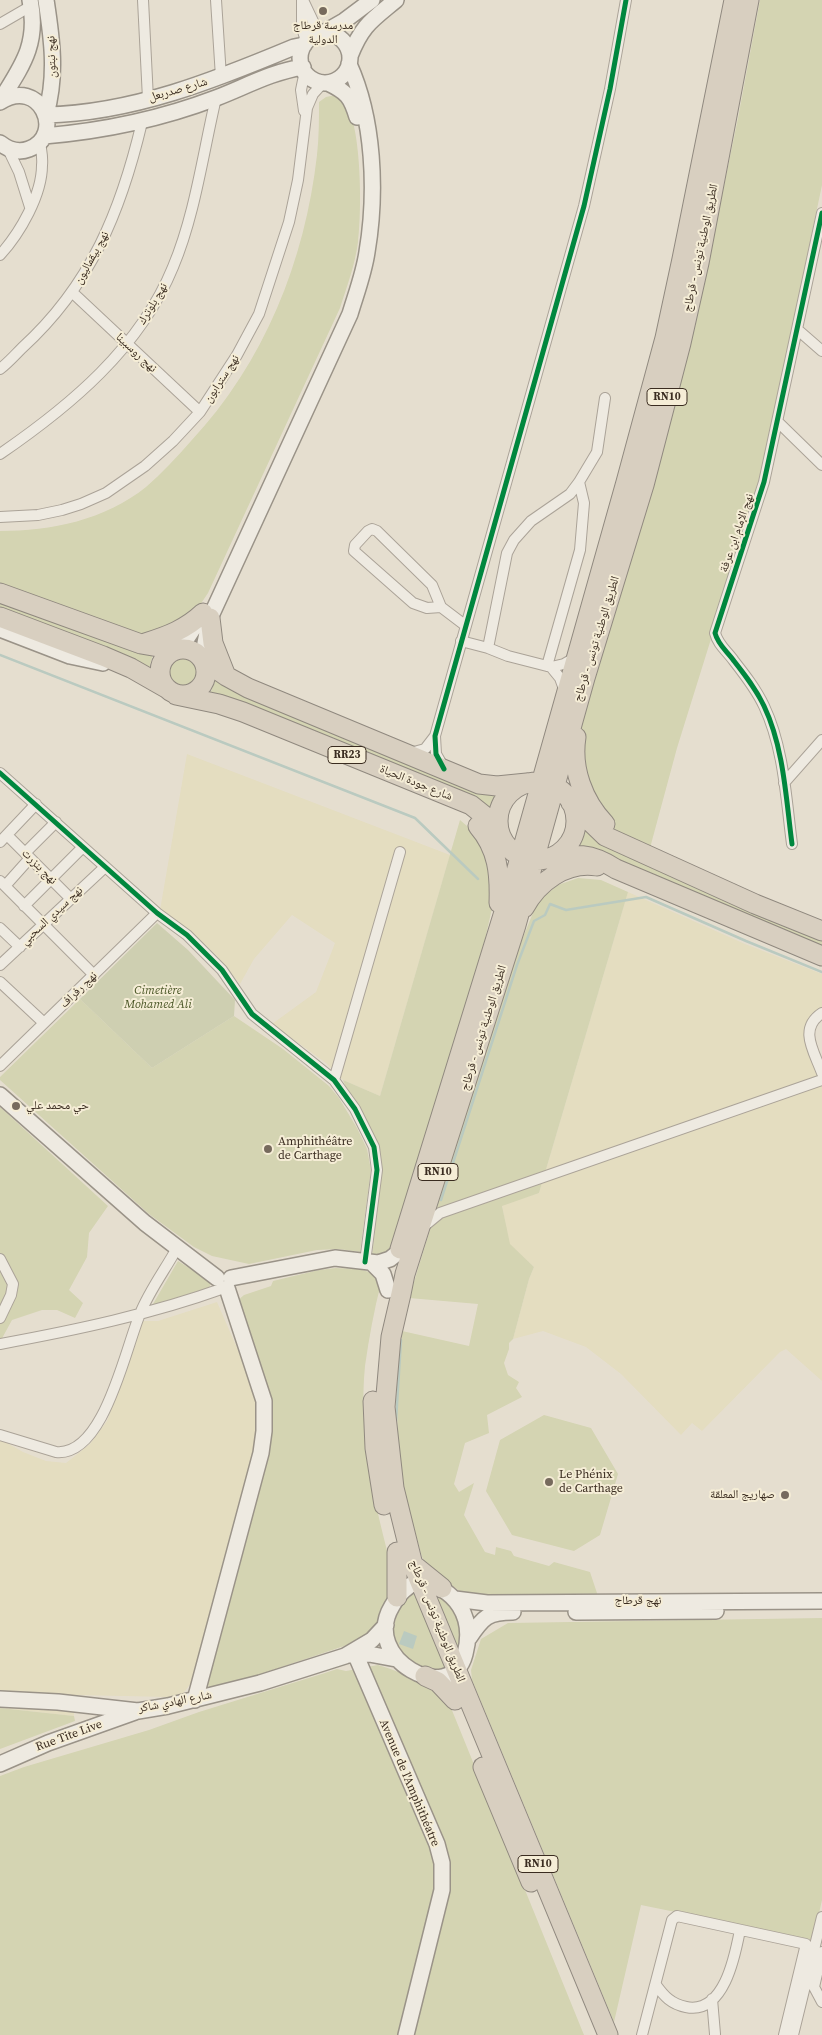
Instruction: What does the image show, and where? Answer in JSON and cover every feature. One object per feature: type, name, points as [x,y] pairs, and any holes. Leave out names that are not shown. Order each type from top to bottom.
[{"type":"highway","name":"الطريق الوطنية تونس - قرطاج","points":[[595,2035],[461,1696],[459,1660],[409,1582],[397,1552],[381,1489],[373,1409],[379,1335],[388,1290],[507,926],[534,858],[541,784],[665,338],[734,0]]},
{"type":"highway","name":"الطريق الوطنية تونس - قرطاج","points":[[541,784],[585,678],[644,485],[681,343],[699,262],[749,0]]},
{"type":"highway","name":"شارع جودة الحياة","points":[[0,593],[141,644],[196,652],[202,659],[226,676],[248,688],[480,784],[541,784]]},
{"type":"highway","points":[[141,644],[175,633],[206,615],[213,643],[226,676]]},
{"type":"highway","name":"شارع جودة الحياة","points":[[0,617],[131,668],[171,692],[243,712],[471,805],[486,817],[510,849],[534,858]]},
{"type":"highway","points":[[178,649],[165,657],[160,670],[160,676],[171,692],[190,695],[202,687],[206,674],[202,659]]},
{"type":"highway","points":[[585,678],[575,747],[575,763],[587,799],[597,816],[627,846]]},
{"type":"highway","points":[[507,785],[546,763]]},
{"type":"highway","points":[[503,840],[498,823],[501,806],[512,792],[541,784],[564,794],[605,836],[746,900],[822,931]]},
{"type":"highway","points":[[426,786],[470,816],[489,840],[497,859],[507,926]]},
{"type":"highway","points":[[534,858],[564,849],[574,832],[575,812],[571,803]]},
{"type":"highway","points":[[534,858],[576,854],[605,862],[616,869],[822,956]]},
{"type":"highway","points":[[507,926],[533,894],[555,875],[568,868],[583,865],[616,869]]},
{"type":"highway","name":"الطريق الوطنية تونس - قرطاج","points":[[409,1582],[394,1488],[385,1407],[392,1337],[405,1274],[507,926]]},
{"type":"highway","points":[[409,1582],[448,1594]]},
{"type":"highway","points":[[425,1676],[461,1696],[463,1675],[459,1660]]},
{"type":"highway","name":"الطريق الوطنية تونس - قرطاج","points":[[461,1696],[522,1825],[608,2035]]},
{"type":"street","name":"نهج نبتون","points":[[42,139],[47,126],[46,114],[54,70],[46,0]]},
{"type":"street","points":[[143,0],[148,99]]},
{"type":"street","points":[[216,0],[220,77]]},
{"type":"street","points":[[202,659],[206,615],[342,309],[356,265],[362,210],[362,146],[352,100],[338,88],[313,79],[304,69],[301,60],[313,38],[302,0]]},
{"type":"street","points":[[178,649],[206,615],[350,314],[362,278],[372,202],[370,142],[362,99],[348,48],[338,36],[313,38],[302,28],[302,0]]},
{"type":"street","name":"شارع صدربعل","points":[[46,114],[69,114],[113,108],[188,89],[313,38],[344,21],[372,0]]},
{"type":"street","points":[[325,83],[342,76],[350,60],[358,35],[365,26],[396,0]]},
{"type":"street","points":[[444,768],[436,754],[435,736],[584,206],[610,89],[626,0]]},
{"type":"street","name":"نهج نبتون","points":[[0,101],[26,60],[31,37],[30,3]]},
{"type":"street","points":[[0,24],[30,3]]},
{"type":"street","name":"شارع صدربعل","points":[[4,146],[25,150],[42,139],[142,122],[216,98],[272,74],[304,69]]},
{"type":"street","name":"نهج سترابون","points":[[304,69],[302,90],[305,120]]},
{"type":"street","name":"نهج سترابون","points":[[0,517],[38,515],[62,510],[106,493],[145,466],[173,441],[200,412],[238,355],[259,314],[289,222],[298,180],[305,120],[310,99],[325,83]]},
{"type":"street","points":[[0,101],[9,96],[20,94],[31,97],[40,104],[46,114]]},
{"type":"street","name":"نهج بلوترك","points":[[0,454],[42,424],[78,394],[127,345],[147,317],[174,267],[190,212],[216,98]]},
{"type":"street","name":"نهج بيقماليون","points":[[0,369],[32,339],[73,293],[106,235],[118,206],[142,122]]},
{"type":"street","points":[[0,255],[20,228],[38,190],[42,164],[42,139]]},
{"type":"street","points":[[4,146],[19,172],[30,207]]},
{"type":"street","name":"نهج الإمام ابن عرفة","points":[[792,844],[779,754],[764,706],[741,670],[718,643],[715,633],[764,482],[798,330],[818,257],[822,213]]},
{"type":"street","name":"نهج روسبينا","points":[[73,293],[200,412]]},
{"type":"street","points":[[798,330],[822,351]]},
{"type":"street","points":[[488,648],[507,553],[514,540],[531,521],[570,494],[579,482],[597,452],[605,398]]},
{"type":"street","points":[[778,422],[822,465]]},
{"type":"street","points":[[549,666],[580,550],[584,503],[579,482]]},
{"type":"street","points":[[441,607],[427,608],[413,603],[354,551],[354,545],[368,531],[372,529],[377,532],[432,585],[441,607],[466,626]]},
{"type":"street","points":[[489,547],[507,553]]},
{"type":"street","points":[[0,629],[70,656],[131,668]]},
{"type":"street","points":[[462,641],[508,656],[549,666],[564,664],[576,657]]},
{"type":"street","points":[[549,666],[562,682],[566,696]]},
{"type":"street","points":[[408,753],[425,748],[435,736]]},
{"type":"street","points":[[784,783],[822,740]]},
{"type":"street","points":[[0,772],[157,913],[188,935],[222,970],[252,1014],[334,1080],[355,1109],[374,1147],[377,1170],[368,1263]]},
{"type":"street","points":[[4,838],[36,804]]},
{"type":"street","points":[[56,822],[2,884],[94,975]]},
{"type":"street","name":"نهج بنزرت","points":[[4,838],[27,855],[71,899]]},
{"type":"street","points":[[24,906],[84,847]]},
{"type":"street","points":[[334,1080],[400,852]]},
{"type":"street","name":"نهج سيدي السحبي","points":[[0,965],[105,867]]},
{"type":"street","name":"نهج رفراف","points":[[0,1066],[157,913]]},
{"type":"street","points":[[0,928],[20,947]]},
{"type":"street","points":[[0,982],[44,1023]]},
{"type":"street","points":[[822,1012],[810,1025],[808,1033],[822,1073]]},
{"type":"street","points":[[420,1228],[440,1213],[822,1080]]},
{"type":"street","points":[[0,1095],[145,1223],[225,1283],[264,1402],[264,1431],[261,1453],[195,1700]]},
{"type":"street","points":[[0,1435],[56,1452],[66,1453],[82,1444],[89,1436],[110,1398],[140,1313],[177,1248]]},
{"type":"street","points":[[0,1344],[166,1308],[225,1283],[335,1258],[368,1263],[387,1260],[400,1251]]},
{"type":"street","points":[[0,1259],[13,1284],[11,1295],[0,1318]]},
{"type":"street","points":[[368,1263],[383,1274],[388,1290]]},
{"type":"street","points":[[409,1582],[389,1610],[386,1625],[390,1648],[396,1658],[409,1670],[425,1676],[459,1660],[465,1617],[448,1594]]},
{"type":"street","name":"نهج قرطاج","points":[[448,1594],[487,1603],[822,1601]]},
{"type":"street","name":"نهج قرطاج","points":[[459,1660],[483,1618],[500,1612],[822,1610]]},
{"type":"street","points":[[351,1654],[372,1640],[386,1625]]},
{"type":"street","points":[[351,1654],[396,1658]]},
{"type":"street","name":"شارع الهادي شاكر","points":[[0,1699],[58,1702],[138,1710],[195,1700],[260,1683],[351,1654]]},
{"type":"street","name":"Avenue de l'Amphithéatre","points":[[351,1654],[437,1844],[442,1862],[442,1890],[406,2035]]},
{"type":"street","name":"Rue Tite Live","points":[[0,1764],[48,1743],[138,1710]]},
{"type":"street","points":[[642,2035],[662,1955],[674,1918],[677,1916],[816,1948]]},
{"type":"street","points":[[793,2035],[816,1948],[822,1917]]},
{"type":"street","points":[[656,1985],[663,1995],[680,2006],[697,2007],[712,1999],[721,1990],[729,1974],[740,1930]]},
{"type":"street","points":[[816,1948],[814,1987],[822,2002]]},
{"type":"street","points":[[784,2035],[816,1948]]},
{"type":"street","points":[[712,1999],[716,2034]]},
{"type":"shaded area","points":[[187,754],[450,855],[380,1096],[343,1080],[326,1063],[272,1024],[316,992],[335,943],[292,915],[254,959],[240,984],[217,956],[191,931],[160,910]]},
{"type":"shaded area","points":[[628,892],[745,944],[822,974],[822,1009],[807,1024],[822,1077],[822,1381],[786,1349],[780,1352],[702,1431],[692,1423],[681,1435],[621,1374],[586,1347],[543,1331],[513,1339],[534,1267],[509,1244],[502,1205],[539,1193]]},
{"type":"shaded area","points":[[217,1302],[244,1364],[256,1402],[257,1433],[254,1457],[191,1683],[182,1695],[169,1697],[75,1695],[74,1716],[0,1708],[0,1439],[23,1452],[46,1461],[66,1463],[90,1444],[107,1421],[143,1321],[158,1321]]},
{"type":"shaded area","points":[[404,1631],[417,1636],[413,1649],[399,1644]]},
{"type":"green space","points":[[760,0],[822,0],[822,185],[759,485],[677,748],[650,848],[620,835],[598,814],[577,746],[593,678],[651,486],[695,327]]},
{"type":"green space","points":[[336,95],[344,101],[351,114],[358,149],[360,211],[357,251],[353,267],[340,308],[208,593],[194,614],[144,637],[0,583],[0,531],[58,526],[113,508],[130,498],[164,471],[217,411],[240,378],[260,344],[291,272],[303,233],[311,195],[318,148],[319,102],[326,97]]},
{"type":"green space","points":[[0,599],[153,654],[148,673],[0,614]]},
{"type":"green space","points":[[183,654],[190,655],[196,659],[200,665],[200,679],[196,685],[190,689],[183,690],[176,689],[170,685],[166,679],[165,672],[166,665],[170,659],[176,655]]},
{"type":"green space","points":[[217,677],[501,792],[494,804],[492,817],[209,696]]},
{"type":"green space","points":[[460,820],[474,832],[490,861],[493,904],[481,957],[393,1250],[387,1256],[372,1257],[381,1171],[343,1080],[380,1096]]},
{"type":"green space","points":[[581,822],[822,936],[822,950],[573,846]]},
{"type":"green space","points":[[578,878],[601,880],[628,892],[539,1193],[502,1206],[510,1244],[534,1267],[504,1363],[508,1375],[519,1382],[516,1388],[522,1397],[487,1415],[489,1433],[465,1443],[454,1484],[459,1492],[474,1483],[464,1515],[485,1552],[495,1555],[496,1547],[511,1551],[514,1556],[549,1566],[554,1562],[590,1572],[598,1596],[468,1597],[426,1564],[422,1557],[403,1487],[398,1444],[397,1408],[402,1331],[469,1346],[478,1304],[409,1298],[512,964],[535,908],[543,897],[558,885]]},
{"type":"green space","name":"Cimetière Mohamed Ali","points":[[157,923],[188,950],[235,1000],[234,1016],[152,1068],[80,999]]},
{"type":"green space","points":[[80,999],[152,1068],[234,1016],[283,1049],[329,1086],[339,1098],[357,1128],[367,1149],[371,1170],[360,1252],[339,1249],[317,1250],[249,1264],[212,1256],[194,1247],[149,1214],[0,1080],[0,1077]]},
{"type":"green space","points":[[0,1107],[108,1206],[89,1233],[87,1257],[69,1290],[83,1303],[75,1318],[57,1310],[42,1310],[12,1320],[0,1342]]},
{"type":"green space","points":[[178,1261],[211,1282],[209,1289],[157,1309],[153,1304]]},
{"type":"green space","points":[[336,1268],[367,1271],[381,1283],[365,1366],[363,1392],[366,1445],[374,1497],[393,1573],[389,1597],[380,1621],[366,1637],[213,1690],[209,1688],[207,1681],[268,1460],[273,1420],[272,1404],[237,1301],[244,1295],[271,1286],[273,1281]]},
{"type":"green space","points":[[544,1415],[591,1428],[618,1474],[600,1535],[574,1551],[512,1535],[486,1491],[500,1440]]},
{"type":"green space","points":[[416,1589],[435,1591],[456,1609],[464,1642],[450,1666],[439,1672],[412,1662],[392,1642],[398,1612],[405,1600]]},
{"type":"green space","points":[[822,1618],[822,1900],[813,1940],[641,1905],[614,2022],[472,1680],[471,1670],[481,1639],[508,1623]]},
{"type":"green space","points":[[378,1665],[397,1671],[415,1680],[449,1703],[584,2035],[0,2035],[0,1776],[337,1669],[346,1671]]},
{"type":"green space","points":[[0,1708],[74,1716],[75,1721],[0,1749]]},
{"type":"waterway","points":[[0,655],[415,818],[478,879]]},
{"type":"waterway","points":[[441,1200],[517,965],[534,921],[545,915],[550,904],[566,910],[646,897],[822,972]]},
{"type":"waterway","points":[[396,1421],[401,1340]]},
{"type":"cycle path","points":[[444,769],[436,754],[435,736],[584,206],[610,89],[626,0]]},
{"type":"cycle path","points":[[792,844],[780,756],[771,722],[754,688],[720,644],[715,633],[764,482],[822,213]]},
{"type":"cycle path","points":[[0,773],[157,913],[187,935],[222,970],[252,1014],[334,1080],[355,1109],[374,1147],[377,1170],[365,1262]]},
{"type":"place","name":"مدرسة قرطاج الدولية","points":[[323,11]]},
{"type":"place","name":"حي محمد علي","points":[[16,1106]]},
{"type":"place","name":"Amphithéâtre de Carthage","points":[[268,1149]]},
{"type":"place","name":"Le Phénix de Carthage","points":[[549,1482]]},
{"type":"place","name":"صهاريج المعلقة","points":[[785,1495]]}]
